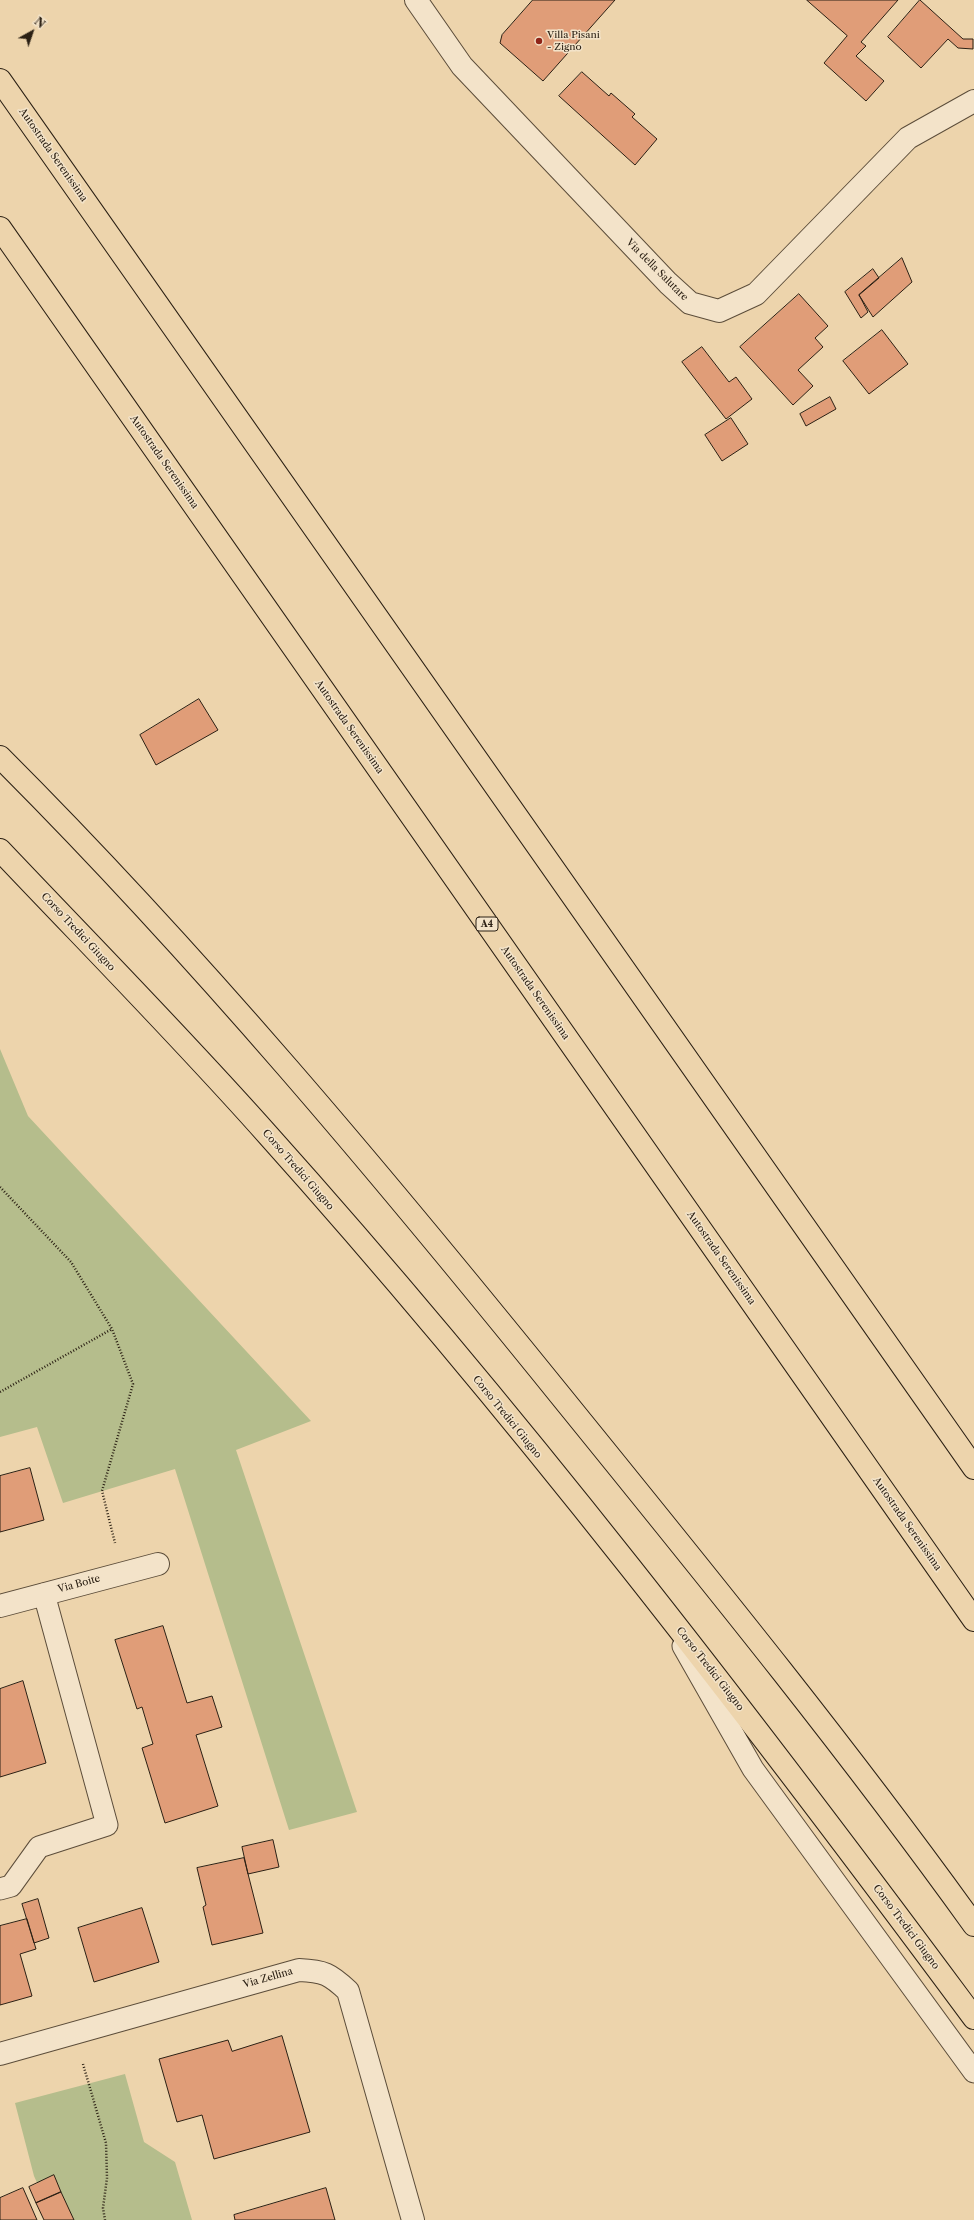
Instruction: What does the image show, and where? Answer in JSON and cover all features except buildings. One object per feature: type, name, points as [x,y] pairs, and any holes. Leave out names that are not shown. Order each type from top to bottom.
[{"type":"highway","name":"Autostrada Serenissima","points":[[0,80],[974,1468]]},
{"type":"highway","name":"Autostrada Serenissima","points":[[0,228],[974,1620]]},
{"type":"highway","points":[[0,757],[183,948],[439,1246],[684,1548],[897,1819],[974,1925]]},
{"type":"highway","name":"Corso Tredici Giugno","points":[[0,850],[267,1133],[426,1318],[658,1602],[833,1828],[974,2018]]},
{"type":"street","name":"Via della Salutare","points":[[416,0],[462,66],[668,283],[690,303],[719,311],[756,294],[908,138],[974,101]]},
{"type":"street","name":"Via Boite","points":[[0,1606],[122,1572],[158,1564]]},
{"type":"street","name":"Via Zellina","points":[[0,2054],[299,1970],[320,1970],[336,1980],[348,1991],[413,2220]]},
{"type":"lane","points":[[0,1889],[11,1886],[39,1847],[106,1826],[44,1594]]},
{"type":"lane","points":[[658,1602],[753,1769],[974,2072]]},
{"type":"path","points":[[0,1187],[71,1262],[112,1329],[133,1384],[102,1491],[122,1572]]},
{"type":"path","points":[[0,1392],[112,1329]]},
{"type":"path","points":[[74,2032],[106,2143],[108,2178],[103,2208],[105,2220]]},
{"type":"green space","points":[[0,1049],[28,1116],[311,1421],[236,1450],[357,1812],[289,1830],[175,1469],[63,1503],[37,1427],[0,1437]]},
{"type":"green space","points":[[125,2074],[144,2142],[175,2162],[192,2220],[54,2220],[34,2176],[15,2103]]},
{"type":"place","name":"Villa Pisani - Zigno","points":[[539,41]]}]
